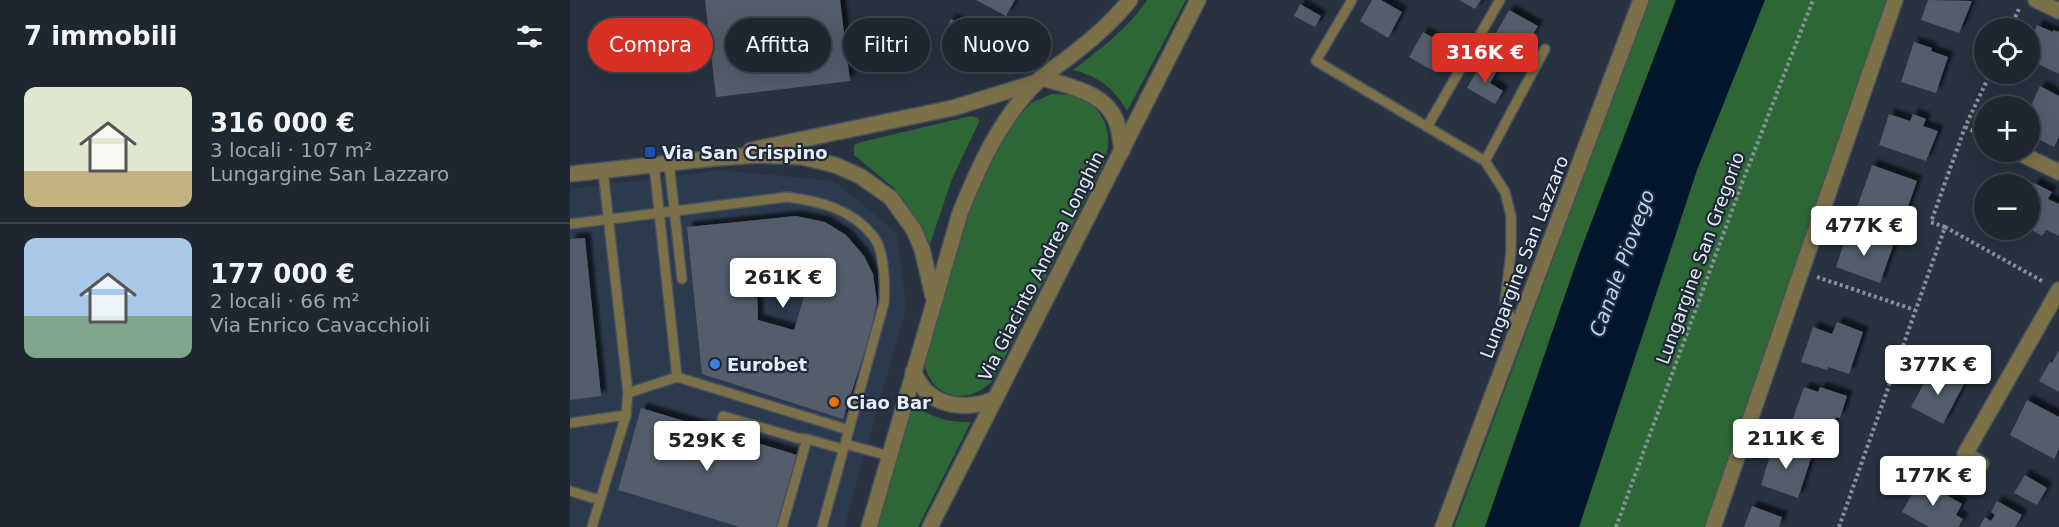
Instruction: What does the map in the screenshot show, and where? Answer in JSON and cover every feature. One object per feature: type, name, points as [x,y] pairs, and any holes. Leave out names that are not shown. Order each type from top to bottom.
[{"type":"street","points":[[869,527],[960,213],[975,175],[996,135],[1040,80],[1084,46],[1119,14],[1130,0]]},
{"type":"street","name":"Via Giacinto Andrea Longhin","points":[[930,527],[1198,0]]},
{"type":"street","name":"Lungargine San Lazzaro","points":[[1443,527],[1641,0]]},
{"type":"street","points":[[1713,527],[1895,0]]},
{"type":"street","points":[[2036,0],[2059,11]]},
{"type":"street","points":[[716,158],[952,108],[1040,80]]},
{"type":"street","name":"Via Giacinto Andrea Longhin","points":[[1040,80],[1083,90],[1100,100],[1112,112],[1118,126],[1122,151]]},
{"type":"street","points":[[570,174],[759,155],[802,157],[835,165],[860,176],[891,198],[914,230],[925,259],[934,300]]},
{"type":"street","points":[[2038,162],[2059,172]]},
{"type":"street","points":[[1981,464],[1965,454],[2058,290]]},
{"type":"street","name":"Via Giacinto Andrea Longhin","points":[[913,372],[927,392],[946,404],[980,405],[995,399]]},
{"type":"lane","points":[[1352,0],[1316,61],[1485,161],[1505,192],[1511,216],[1511,252],[1504,301],[1510,316],[1520,325]]},
{"type":"lane","points":[[1427,127],[1500,0]]},
{"type":"lane","points":[[1485,161],[1545,49]]},
{"type":"lane","points":[[662,164],[674,212],[682,279]]},
{"type":"lane","points":[[662,164],[659,214],[677,377]]},
{"type":"lane","points":[[592,527],[626,415],[627,393],[603,171]]},
{"type":"lane","points":[[570,224],[787,197],[817,201],[852,215],[875,237],[885,273],[885,303],[822,527]]},
{"type":"lane","points":[[627,393],[677,377],[849,430]]},
{"type":"lane","points":[[570,423],[626,415]]},
{"type":"lane","points":[[721,426],[723,416],[797,438],[890,456]]},
{"type":"lane","points":[[782,527],[807,439]]},
{"type":"lane","points":[[570,491],[600,500]]},
{"type":"path","name":"Lungargine San Gregorio","points":[[1616,527],[1742,183],[1814,0]]},
{"type":"path","points":[[2015,18],[2023,0]]},
{"type":"path","points":[[1984,84],[1965,127],[1931,222],[1945,227],[2058,290]]},
{"type":"path","points":[[1965,127],[1974,131]]},
{"type":"path","points":[[1839,527],[1945,227]]},
{"type":"path","points":[[1802,272],[1915,310]]},
{"type":"shaded area","points":[[719,170],[834,181],[897,233],[906,308],[844,527],[570,527],[570,189]]},
{"type":"green space","points":[[1147,0],[1186,0],[1127,111],[1105,84],[1073,70],[1122,29]]},
{"type":"green space","points":[[1649,0],[1676,0],[1579,255],[1485,527],[1454,527]]},
{"type":"green space","points":[[1765,0],[1902,0],[1802,272],[1718,527],[1579,527],[1697,170]]},
{"type":"green space","points":[[1052,94],[1081,99],[1092,105],[1100,114],[1108,137],[1103,165],[993,380],[972,394],[951,395],[941,391],[933,383],[927,373],[924,360],[968,212],[986,169],[1021,114],[1031,103]]},
{"type":"green space","points":[[971,116],[978,118],[979,122],[952,179],[930,244],[914,215],[894,188],[854,155],[854,145]]},
{"type":"green space","points":[[911,403],[940,418],[971,422],[918,527],[877,527]]},
{"type":"water","name":"Canale Piovego","points":[[1676,0],[1765,0],[1697,170],[1579,527],[1485,527],[1579,255]]},
{"type":"building","points":[[705,0],[840,0],[843,24],[843,72],[849,72],[850,81],[716,97],[713,71],[713,18],[707,18]]},
{"type":"building","points":[[976,0],[1015,0],[1006,16]]},
{"type":"building","points":[[1372,0],[1381,0],[1402,12],[1388,38],[1360,21]]},
{"type":"building","points":[[1459,0],[1481,0],[1475,9]]},
{"type":"building","points":[[1928,0],[1972,1],[1959,33],[1921,20]]},
{"type":"building","points":[[1300,4],[1321,16],[1315,27],[1294,16]]},
{"type":"building","points":[[1509,10],[1538,26],[1523,51],[1495,35]]},
{"type":"building","points":[[2040,26],[2059,32],[2059,74],[2040,65]]},
{"type":"building","points":[[1423,32],[1452,48],[1437,73],[1409,57]]},
{"type":"building","points":[[1914,42],[1948,57],[1936,93],[1901,82]]},
{"type":"building","points":[[1482,62],[1497,71],[1490,83],[1503,91],[1495,104],[1467,88]]},
{"type":"building","points":[[2040,86],[2059,96],[2059,137],[2054,147],[2040,140],[2040,96],[2035,96]]},
{"type":"building","points":[[1889,114],[1910,121],[1913,114],[1926,119],[1923,126],[1938,131],[1926,161],[1879,145]]},
{"type":"building","points":[[1872,165],[1917,181],[1901,226],[1856,210]]},
{"type":"building","points":[[2040,186],[2052,192],[2048,199],[2059,204],[2059,236],[2046,230],[2042,236],[2040,235]]},
{"type":"building","points":[[796,216],[825,222],[846,235],[864,256],[873,274],[877,302],[870,335],[843,419],[702,374],[687,227]],"holes":[[[795,275],[806,290],[794,330],[758,320],[757,283]]]},
{"type":"building","points":[[1848,231],[1893,246],[1880,283],[1836,267]]},
{"type":"building","points":[[585,238],[601,396],[570,400],[570,239]]},
{"type":"building","points":[[1837,322],[1863,332],[1849,374],[1801,362],[1813,327],[1832,334]]},
{"type":"building","points":[[2059,350],[2059,392],[2039,381]]},
{"type":"building","points":[[1933,367],[1964,384],[1943,424],[1911,407]]},
{"type":"building","points":[[1804,387],[1818,392],[1820,387],[1847,396],[1840,418],[1836,417],[1828,439],[1791,424]]},
{"type":"building","points":[[2027,400],[2059,417],[2059,449],[2054,459],[2010,435]]},
{"type":"building","points":[[641,408],[797,455],[776,527],[740,527],[618,490]]},
{"type":"building","points":[[1774,442],[1812,455],[1798,498],[1761,485]]},
{"type":"building","points":[[2025,475],[2047,488],[2037,505],[2014,493]]},
{"type":"building","points":[[1920,479],[1962,504],[1956,515],[1963,519],[1958,527],[1929,527],[1902,512]]},
{"type":"building","points":[[1997,501],[2022,515],[2015,527],[1979,527],[1985,517],[1991,521],[1995,515],[1991,512]]},
{"type":"building","points":[[1752,506],[1782,517],[1779,527],[1744,527]]},
{"type":"place","name":"Via San Crispino","points":[[650,152]]},
{"type":"place","name":"Eurobet","points":[[715,364]]},
{"type":"place","name":"Ciao Bar","points":[[834,402]]}]
